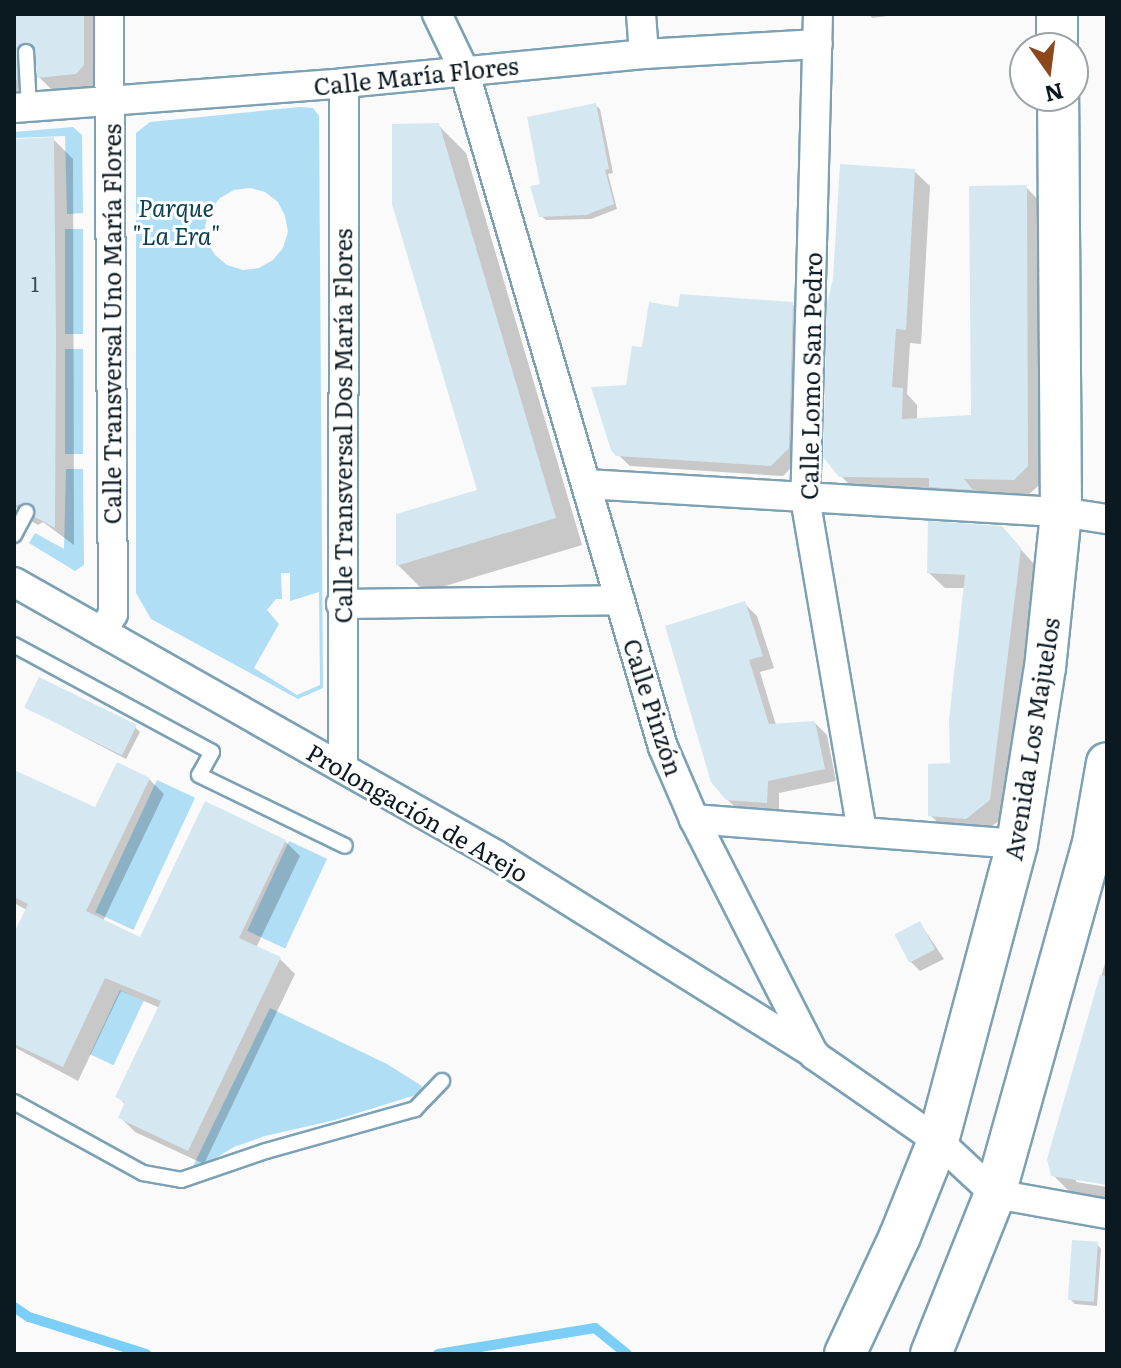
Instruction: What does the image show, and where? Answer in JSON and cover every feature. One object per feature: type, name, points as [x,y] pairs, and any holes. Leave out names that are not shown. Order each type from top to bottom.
[{"type":"street","name":"Calle Transversal Uno María Flores","points":[[102,632],[113,614],[109,14]]},
{"type":"street","name":"Calle Pinzón","points":[[437,14],[464,70],[663,747],[694,819],[814,1055],[938,1141],[995,1194]]},
{"type":"street","points":[[641,14],[644,54]]},
{"type":"street","name":"Calle Lomo San Pedro","points":[[818,14],[805,498],[862,830]]},
{"type":"street","name":"Calle María Flores","points":[[22,108],[344,83],[644,54],[818,44]]},
{"type":"street","name":"Calle Transversal Dos María Flores","points":[[343,768],[344,83]]},
{"type":"street","name":"Avenida Los Majuelos","points":[[845,1354],[900,1236],[938,1141],[1017,844],[1045,668],[1061,512],[1058,112]]},
{"type":"street","points":[[586,484],[1061,512],[1107,519]]},
{"type":"street","name":"Prolongación de Arejo","points":[[14,582],[496,855],[814,1055]]},
{"type":"street","points":[[341,604],[620,600]]},
{"type":"street","points":[[931,1354],[995,1194],[1100,844],[1107,763]]},
{"type":"street","points":[[694,819],[1017,844]]},
{"type":"street","points":[[995,1194],[1107,1214]]},
{"type":"lane","points":[[22,108],[26,52]]},
{"type":"lane","points":[[14,535],[26,512]]},
{"type":"lane","points":[[14,645],[212,752],[199,775],[345,846]]},
{"type":"lane","points":[[14,1102],[143,1173],[181,1180],[266,1151],[415,1109],[442,1081]]},
{"type":"green space","name":"Parque \"La Era\"","points":[[300,107],[313,108],[319,116],[323,688],[298,699],[151,619],[136,593],[136,133],[150,122]],"holes":[[[250,188],[265,192],[278,202],[288,232],[283,248],[273,260],[259,268],[243,270],[227,265],[215,255],[207,242],[205,226],[210,210],[220,198],[234,190]],[[281,573],[290,573],[290,601],[319,592],[320,685],[297,695],[254,668],[279,624],[267,610],[276,599],[282,599]]]},
{"type":"green space","points":[[73,127],[82,135],[83,213],[67,214],[65,136],[14,138],[14,132]]},
{"type":"green space","points":[[65,229],[83,229],[83,334],[65,334]]},
{"type":"green space","points":[[65,349],[83,349],[83,454],[65,454]]},
{"type":"green space","points":[[66,469],[83,469],[84,565],[75,571],[29,543],[35,533],[64,549]]},
{"type":"green space","points":[[157,780],[195,798],[133,930],[95,912]]},
{"type":"green space","points":[[289,841],[327,859],[285,948],[247,931]]},
{"type":"green space","points":[[120,990],[144,1001],[114,1065],[90,1054]]},
{"type":"green space","points":[[270,1008],[387,1064],[422,1086],[419,1094],[335,1120],[265,1136],[192,1168]]},
{"type":"building","points":[[14,14],[84,14],[84,65],[76,74],[37,78],[35,47],[25,42],[17,48],[17,80],[14,80]]},
{"type":"building","points":[[596,103],[609,169],[605,170],[614,204],[586,215],[539,217],[530,186],[540,184],[527,117]]},
{"type":"building","points":[[439,123],[556,518],[396,566],[396,514],[477,490],[392,204],[392,124]]},
{"type":"building","points":[[54,137],[55,528],[35,517],[31,504],[14,505],[14,139]]},
{"type":"building","points":[[840,164],[915,169],[906,330],[896,329],[892,387],[903,388],[902,419],[971,415],[969,186],[1027,185],[1028,466],[1014,480],[964,479],[973,490],[929,487],[929,478],[839,477],[823,457],[827,304],[833,279]]},
{"type":"building","points":[[680,294],[793,302],[789,448],[771,466],[616,456],[611,450],[591,387],[626,385],[632,346],[642,347],[649,302],[678,307]]},
{"type":"building","points":[[928,521],[1002,526],[1021,548],[990,800],[966,819],[928,816],[928,764],[950,763],[949,719],[965,575],[927,573]]},
{"type":"building","points":[[745,601],[763,656],[749,660],[769,724],[815,721],[825,769],[768,781],[767,803],[726,800],[711,782],[665,626]]},
{"type":"building","points":[[39,677],[137,725],[122,755],[24,708]]},
{"type":"building","points":[[117,762],[150,778],[86,911],[140,937],[205,801],[286,840],[239,938],[281,957],[188,1151],[118,1118],[125,1102],[115,1097],[161,1001],[105,978],[63,1067],[14,1044],[14,933],[28,904],[14,897],[14,770],[95,807]]},
{"type":"building","points":[[920,921],[935,949],[909,963],[894,935]]},
{"type":"building","points":[[1100,975],[1107,976],[1107,1185],[1051,1176],[1047,1159]]},
{"type":"building","points":[[1072,1240],[1098,1242],[1094,1302],[1068,1300]]},
{"type":"waterway","points":[[14,1307],[29,1317],[146,1354]]},
{"type":"waterway","points":[[438,1354],[595,1328],[627,1354]]}]
